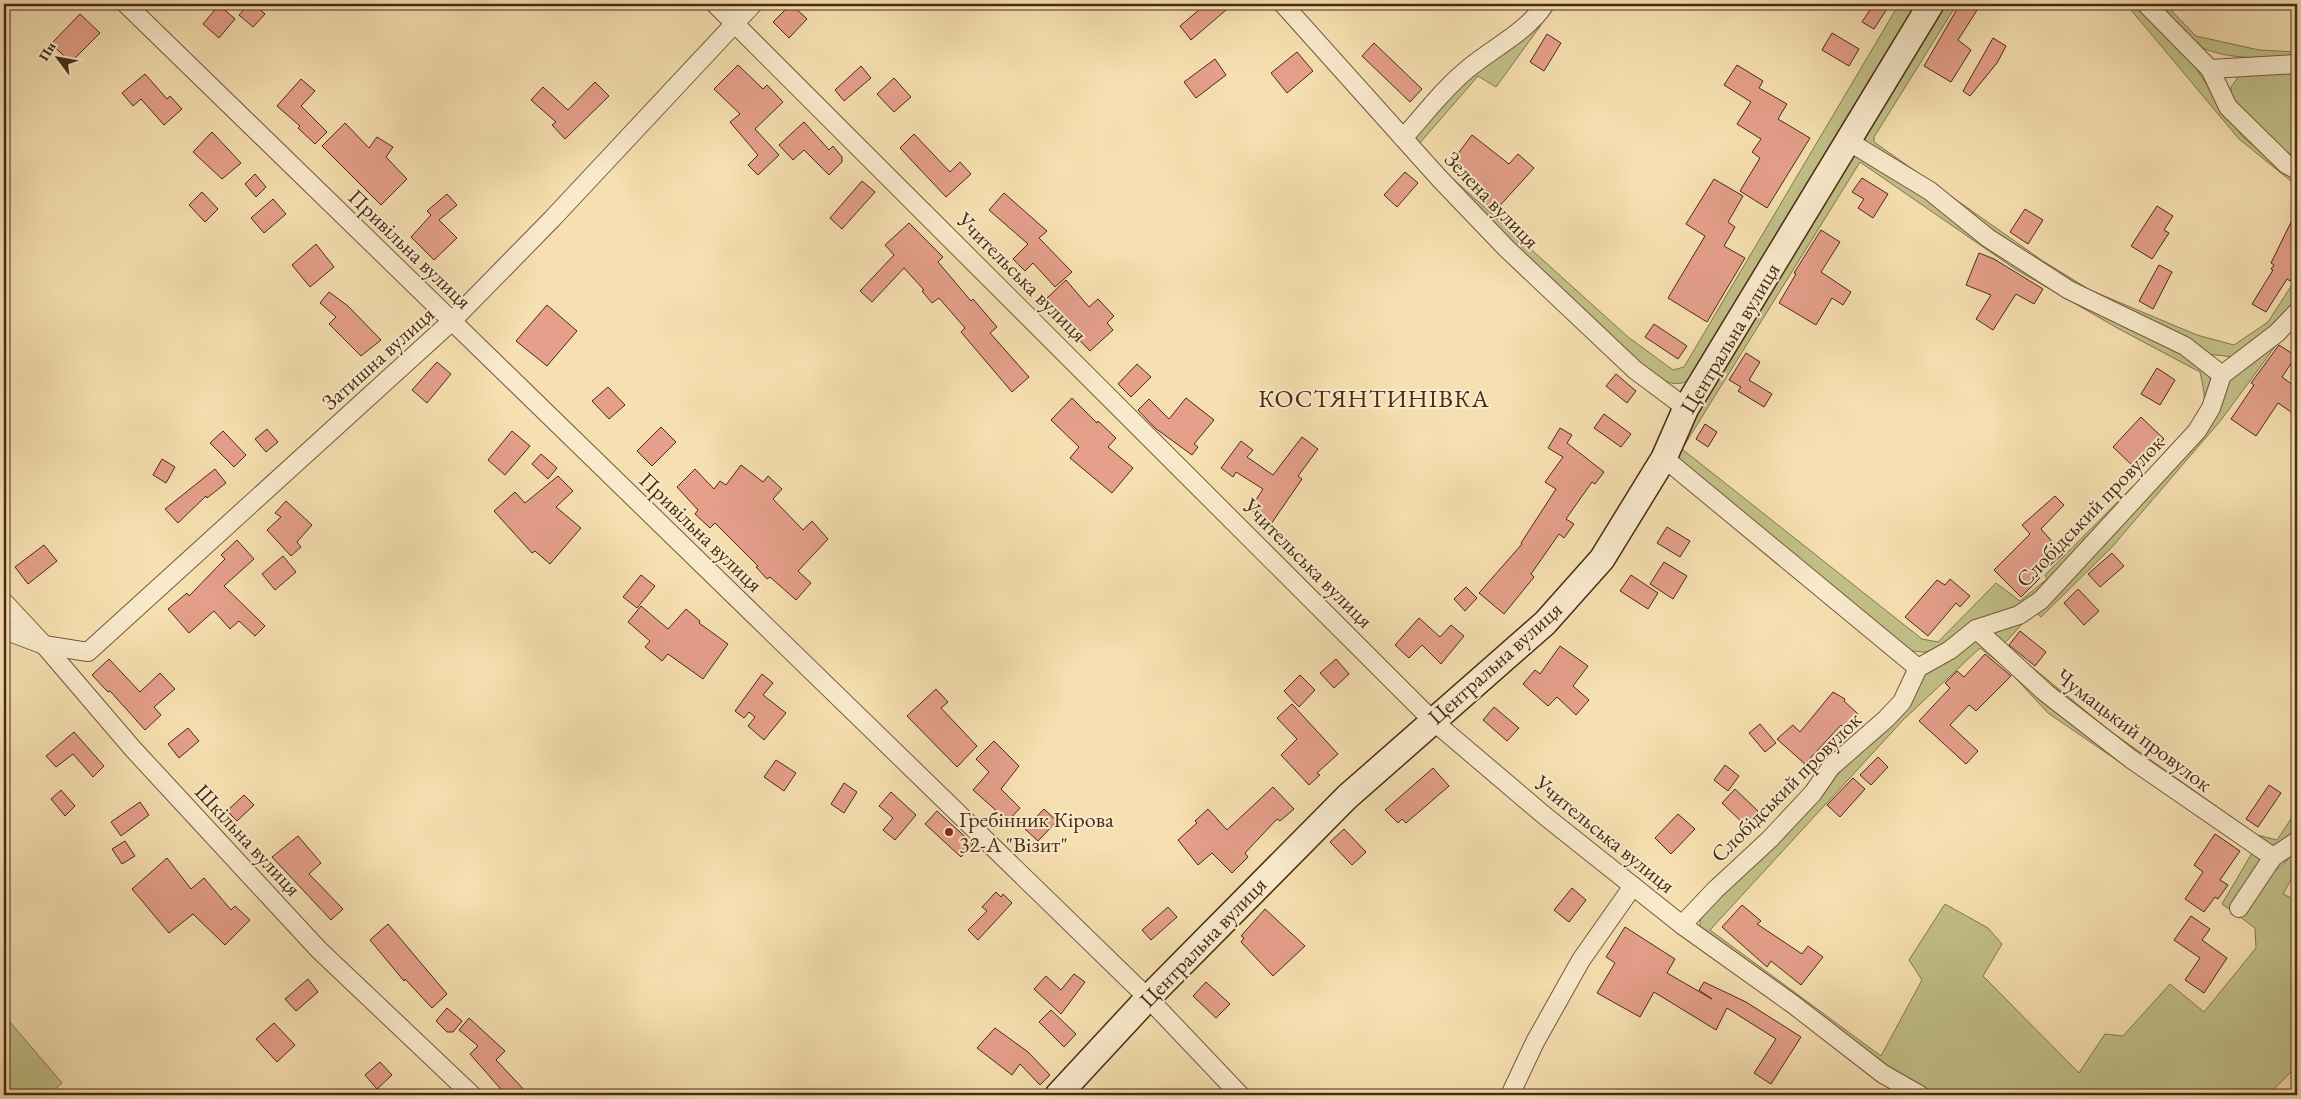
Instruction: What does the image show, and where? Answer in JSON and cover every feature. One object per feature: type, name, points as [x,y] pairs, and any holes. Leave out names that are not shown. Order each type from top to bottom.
[{"type":"street","name":"Привільна вулиця","points":[[126,4],[1148,998],[1240,1095]]},
{"type":"street","name":"Учительська вулиця","points":[[715,4],[1432,720],[1682,925],[1794,1005],[1883,1074],[1920,1095]]},
{"type":"street","name":"Затишна вулиця","points":[[44,645],[88,652],[452,321],[552,219],[753,4]]},
{"type":"street","name":"Зелена вулиця","points":[[1283,4],[1403,138],[1506,248],[1635,370],[1686,408]]},
{"type":"street","points":[[1403,138],[1447,87],[1469,67],[1524,28],[1545,4]]},
{"type":"street","name":"Центральна вулиця","points":[[1058,1095],[1148,998],[1347,797],[1432,720],[1545,623],[1602,558],[1664,458],[1686,408],[1932,4]]},
{"type":"street","points":[[2146,4],[2210,68],[2228,107],[2286,164],[2297,170]]},
{"type":"street","points":[[2210,68],[2297,64]]},
{"type":"street","points":[[1848,141],[1930,191],[1988,238],[2069,290],[2185,346],[2222,375],[2277,333],[2297,312]]},
{"type":"street","name":"Слобідський провулок","points":[[1682,925],[1714,890],[1770,839],[1813,793],[1832,767],[1902,702],[1918,668],[1950,650],[1976,630],[2019,614],[2042,600],[2197,431],[2211,408],[2222,375]]},
{"type":"street","points":[[1664,458],[1918,668]]},
{"type":"street","name":"Шкільна вулиця","points":[[4,602],[44,645],[132,749],[319,950],[472,1095]]},
{"type":"street","points":[[4,630],[44,645]]},
{"type":"street","name":"Чумацький провулок","points":[[1976,630],[2046,694],[2123,753],[2192,803],[2273,857]]},
{"type":"street","points":[[2239,908],[2273,857],[2297,840]]},
{"type":"street","points":[[1510,1095],[1535,1042],[1581,960],[1633,886]]},
{"type":"shaded area","points":[[1899,4],[1922,4],[1694,378],[1684,383],[1669,383],[1654,376],[1494,224],[1415,144],[1417,131],[1457,85],[1511,49],[1541,25],[1496,87],[1478,76],[1419,144],[1450,176],[1628,337],[1673,370],[1684,367]]},
{"type":"shaded area","points":[[1938,4],[1957,4],[1874,137],[1874,142],[2043,261],[2090,290],[2197,335],[2234,345],[2268,322],[2297,277],[2297,306],[2234,357],[2206,354],[2092,298],[1858,140]]},
{"type":"shaded area","points":[[2126,4],[2137,4],[2191,61],[2242,136],[2262,153],[2297,177],[2297,186],[2239,139]]},
{"type":"shaded area","points":[[2153,4],[2165,4],[2196,36],[2259,50],[2297,52],[2297,58],[2246,57],[2210,51],[2198,46]]},
{"type":"shaded area","points":[[2297,67],[2297,160],[2286,153],[2231,98],[2231,87],[2239,76]]},
{"type":"shaded area","points":[[1856,148],[1932,196],[1993,244],[2076,296],[2192,354],[2209,373],[2212,382],[2210,401],[2194,432],[2034,601],[2018,609],[1966,628],[1940,647],[1923,652],[1906,649],[1881,634],[1676,460],[1673,455],[1673,449],[1737,337],[1852,149]],"holes":[[[1860,162],[2015,269],[2119,329],[2200,372],[2204,391],[2204,405],[2187,432],[2045,575],[2047,579],[2020,601],[1996,583],[1938,642],[1922,639],[1682,449]]]},
{"type":"shaded area","points":[[2297,319],[2297,324],[2280,340],[2221,420],[2112,547],[2041,617],[2034,611],[2004,644],[2110,731],[2257,835],[2277,840],[2297,810],[2297,832],[2285,842],[2268,845],[2248,837],[2074,710],[2011,656],[1989,632],[2032,610],[2052,594],[2199,435],[2229,378]]},
{"type":"shaded area","points":[[1973,639],[1987,644],[2262,860],[2233,912],[2222,904],[2252,853],[2048,713],[2008,670],[1980,648],[1904,719],[1710,930],[1881,1056],[1922,980],[1909,960],[1945,904],[1988,928],[2002,944],[1983,976],[2079,1073],[2105,1034],[2123,1036],[2170,984],[2204,1012],[2256,948],[2255,928],[2239,916],[2264,881],[2297,851],[2297,869],[2283,894],[2297,901],[2297,1066],[2268,1095],[1919,1095],[1700,931],[1704,907],[1769,844],[1893,717],[1927,671]]},
{"type":"shaded area","points":[[4,1015],[62,1083],[49,1095],[4,1095]]},
{"type":"building","points":[[249,4],[254,4],[265,14],[253,27],[239,15]]},
{"type":"building","points":[[791,4],[807,19],[789,38],[773,22]]},
{"type":"building","points":[[1206,4],[1233,4],[1191,40],[1180,26]]},
{"type":"building","points":[[1874,4],[1890,4],[1874,29],[1862,22]]},
{"type":"building","points":[[1960,4],[1981,4],[1958,40],[1971,50],[1951,82],[1924,66]]},
{"type":"building","points":[[219,5],[235,19],[219,38],[203,24]]},
{"type":"building","points":[[80,14],[100,33],[71,62],[51,44]]},
{"type":"building","points":[[1832,33],[1859,49],[1849,66],[1822,50]]},
{"type":"building","points":[[1547,34],[1561,43],[1544,71],[1530,62]]},
{"type":"building","points":[[1993,38],[2006,46],[1997,63],[1970,96],[1963,91]]},
{"type":"building","points":[[1374,43],[1422,89],[1410,102],[1362,56]]},
{"type":"building","points":[[1297,52],[1313,71],[1287,93],[1271,73]]},
{"type":"building","points":[[1215,59],[1226,75],[1196,98],[1184,82]]},
{"type":"building","points":[[738,65],[763,89],[767,85],[783,102],[755,129],[779,155],[758,175],[748,165],[758,155],[730,122],[740,114],[714,89]]},
{"type":"building","points":[[1737,65],[1763,81],[1759,88],[1787,104],[1778,119],[1810,138],[1767,208],[1740,191],[1760,158],[1752,152],[1761,139],[1737,124],[1751,102],[1724,85]]},
{"type":"building","points":[[861,66],[871,78],[844,101],[835,90]]},
{"type":"building","points":[[145,74],[167,99],[170,96],[182,109],[164,125],[141,99],[133,106],[122,93]]},
{"type":"building","points":[[894,78],[911,97],[894,112],[877,94]]},
{"type":"building","points":[[301,79],[315,91],[301,106],[327,132],[315,144],[298,128],[300,126],[277,106]]},
{"type":"building","points":[[595,82],[609,96],[565,139],[552,125],[556,122],[531,100],[543,87],[568,110]]},
{"type":"building","points":[[804,122],[829,150],[833,146],[842,157],[842,162],[829,175],[804,150],[793,160],[779,145]]},
{"type":"building","points":[[345,123],[369,148],[377,137],[393,147],[386,157],[407,179],[381,205],[322,146]]},
{"type":"building","points":[[212,132],[241,163],[222,179],[193,152]]},
{"type":"building","points":[[914,134],[950,172],[960,162],[971,174],[946,197],[900,148]]},
{"type":"building","points":[[1472,135],[1509,164],[1518,154],[1534,168],[1495,211],[1481,199],[1488,192],[1451,163]]},
{"type":"building","points":[[1405,172],[1418,183],[1397,207],[1384,195]]},
{"type":"building","points":[[255,174],[266,187],[256,197],[245,184]]},
{"type":"building","points":[[1862,178],[1888,194],[1873,218],[1858,208],[1864,199],[1852,192]]},
{"type":"building","points":[[1714,179],[1743,196],[1728,222],[1735,227],[1724,246],[1745,258],[1707,322],[1668,298],[1705,236],[1686,224]]},
{"type":"building","points":[[862,181],[875,192],[842,229],[830,218]]},
{"type":"building","points":[[202,192],[218,209],[205,222],[189,205]]},
{"type":"building","points":[[1004,193],[1047,231],[1039,238],[1072,272],[1055,287],[1033,263],[1025,271],[1013,259],[1028,244],[989,210]]},
{"type":"building","points":[[447,194],[457,205],[439,220],[457,238],[434,260],[411,237],[431,215],[427,211]]},
{"type":"building","points":[[273,199],[286,214],[264,233],[251,218]]},
{"type":"building","points":[[2157,206],[2173,216],[2164,230],[2169,233],[2152,259],[2131,246]]},
{"type":"building","points":[[2025,209],[2043,220],[2028,244],[2010,232]]},
{"type":"building","points":[[2297,210],[2297,271],[2290,281],[2287,279],[2266,312],[2252,304],[2273,270],[2271,269],[2274,265],[2271,263]]},
{"type":"building","points":[[909,223],[943,257],[938,262],[971,301],[973,299],[997,327],[990,333],[1029,377],[1012,392],[961,332],[965,328],[939,298],[932,303],[922,291],[924,290],[904,268],[872,302],[860,291],[894,255],[885,245]]},
{"type":"building","points":[[1821,230],[1840,242],[1821,272],[1851,292],[1843,305],[1832,298],[1816,325],[1779,303],[1796,274],[1794,273]]},
{"type":"building","points":[[316,244],[334,267],[310,287],[292,265]]},
{"type":"building","points":[[1979,253],[1994,259],[2043,289],[2034,304],[2016,294],[1993,330],[1976,319],[1991,295],[1966,285]]},
{"type":"building","points":[[2159,265],[2172,272],[2153,309],[2139,301]]},
{"type":"building","points":[[1066,280],[1089,307],[1098,299],[1114,316],[1107,323],[1113,330],[1090,351],[1066,326],[1069,323],[1047,298]]},
{"type":"building","points":[[329,292],[348,306],[381,340],[361,356],[329,324],[336,317],[320,303]]},
{"type":"building","points":[[547,305],[577,331],[547,366],[516,341]]},
{"type":"building","points":[[1654,324],[1687,346],[1678,359],[1645,337]]},
{"type":"building","points":[[2279,345],[2296,356],[2282,377],[2297,388],[2297,416],[2278,403],[2256,436],[2231,419],[2254,385],[2251,383]]},
{"type":"building","points":[[1746,353],[1760,362],[1749,380],[1772,394],[1764,407],[1738,391],[1741,387],[1729,380]]},
{"type":"building","points":[[437,362],[451,374],[427,403],[412,390]]},
{"type":"building","points":[[1137,364],[1151,377],[1131,397],[1118,384]]},
{"type":"building","points":[[2157,368],[2175,380],[2160,405],[2141,394]]},
{"type":"building","points":[[1616,374],[1636,391],[1627,403],[1606,386]]},
{"type":"building","points":[[608,387],[625,405],[609,419],[592,401]]},
{"type":"building","points":[[1072,398],[1097,423],[1098,421],[1116,438],[1108,447],[1133,468],[1112,493],[1070,458],[1079,447],[1051,420]]},
{"type":"building","points":[[1186,398],[1214,420],[1194,444],[1198,447],[1192,455],[1155,428],[1138,410],[1149,399],[1169,419]]},
{"type":"building","points":[[1604,414],[1631,434],[1621,447],[1594,428]]},
{"type":"building","points":[[2141,417],[2164,439],[2136,469],[2113,447]]},
{"type":"building","points":[[1705,424],[1717,432],[1708,447],[1696,439]]},
{"type":"building","points":[[661,427],[676,442],[652,466],[637,451]]},
{"type":"building","points":[[1560,428],[1572,435],[1567,443],[1604,472],[1595,484],[1592,482],[1566,519],[1574,524],[1564,538],[1559,534],[1531,574],[1534,577],[1504,614],[1479,593],[1522,544],[1556,489],[1545,482],[1563,457],[1548,448]]},
{"type":"building","points":[[267,429],[278,442],[266,452],[255,439]]},
{"type":"building","points":[[223,431],[246,455],[234,467],[210,443]]},
{"type":"building","points":[[512,431],[530,446],[505,475],[488,460]]},
{"type":"building","points":[[1302,437],[1318,449],[1298,476],[1302,479],[1271,524],[1250,509],[1263,489],[1236,472],[1233,477],[1221,468],[1241,441],[1253,450],[1247,457],[1273,475]]},
{"type":"building","points":[[541,454],[557,468],[548,479],[532,464]]},
{"type":"building","points":[[162,459],[175,467],[166,483],[153,475]]},
{"type":"building","points":[[741,465],[763,482],[768,476],[782,489],[773,499],[803,530],[812,521],[828,539],[798,571],[811,583],[796,600],[770,577],[767,579],[756,567],[758,566],[715,523],[710,528],[695,514],[698,510],[677,487],[695,469],[714,489],[720,481],[726,485]]},
{"type":"building","points":[[215,469],[226,483],[207,498],[206,496],[178,523],[165,509]]},
{"type":"building","points":[[558,476],[573,491],[556,507],[581,528],[550,564],[535,551],[532,553],[494,511],[515,492],[525,503]]},
{"type":"building","points":[[2055,496],[2064,505],[2041,529],[2063,554],[2038,576],[2040,578],[2021,597],[1994,570],[2030,534],[2022,525]]},
{"type":"building","points":[[286,501],[312,525],[297,542],[301,547],[291,556],[267,530],[281,517],[275,513]]},
{"type":"building","points":[[1667,527],[1690,541],[1680,557],[1657,543]]},
{"type":"building","points":[[237,540],[254,559],[224,586],[265,626],[255,636],[239,621],[230,629],[214,611],[189,633],[168,609],[187,593],[189,596],[225,559],[221,555]]},
{"type":"building","points":[[44,545],[57,561],[28,584],[15,567]]},
{"type":"building","points":[[2112,553],[2124,566],[2100,587],[2088,574]]},
{"type":"building","points":[[283,556],[296,572],[275,590],[262,574]]},
{"type":"building","points":[[1664,562],[1687,576],[1673,599],[1650,584]]},
{"type":"building","points":[[641,575],[655,586],[637,608],[623,597]]},
{"type":"building","points":[[1631,575],[1658,593],[1648,609],[1620,591]]},
{"type":"building","points":[[1950,579],[1970,596],[1960,607],[1956,603],[1928,636],[1905,617],[1937,580],[1945,585]]},
{"type":"building","points":[[1466,587],[1477,598],[1465,611],[1454,599]]},
{"type":"building","points":[[2078,589],[2099,611],[2084,625],[2064,603]]},
{"type":"building","points":[[641,606],[668,629],[686,609],[700,621],[699,623],[728,644],[703,679],[668,654],[662,661],[645,647],[650,641],[628,622]]},
{"type":"building","points":[[1419,618],[1440,637],[1451,625],[1464,636],[1441,664],[1422,645],[1409,658],[1395,645]]},
{"type":"building","points":[[2020,631],[2046,652],[2035,666],[2009,645]]},
{"type":"building","points":[[1560,646],[1588,666],[1573,686],[1589,700],[1576,715],[1557,697],[1548,706],[1523,684],[1535,670],[1540,674]]},
{"type":"building","points":[[1985,654],[2011,676],[1976,711],[1969,705],[1950,725],[1978,751],[1966,764],[1919,721],[1950,688],[1945,683],[1957,671],[1964,677]]},
{"type":"building","points":[[109,659],[140,692],[160,673],[175,689],[154,707],[161,715],[145,730],[110,691],[108,692],[92,675]]},
{"type":"building","points":[[1336,659],[1349,674],[1334,688],[1320,673]]},
{"type":"building","points":[[762,674],[773,683],[763,695],[786,713],[764,740],[748,726],[755,717],[749,712],[744,718],[735,711]]},
{"type":"building","points":[[1300,675],[1315,690],[1299,707],[1284,691]]},
{"type":"building","points":[[936,689],[948,702],[941,708],[977,746],[957,767],[907,716]]},
{"type":"building","points":[[1833,692],[1845,699],[1844,701],[1858,714],[1845,729],[1841,725],[1805,764],[1777,739],[1793,725],[1800,732]]},
{"type":"building","points":[[1292,704],[1338,754],[1317,773],[1320,775],[1309,785],[1281,755],[1297,739],[1277,718]]},
{"type":"building","points":[[1494,707],[1519,728],[1507,741],[1483,720]]},
{"type":"building","points":[[1760,724],[1776,743],[1765,752],[1749,733]]},
{"type":"building","points":[[188,728],[199,741],[179,758],[168,744]]},
{"type":"building","points":[[74,732],[104,766],[93,777],[73,754],[56,767],[46,756]]},
{"type":"building","points":[[994,741],[1019,766],[1001,789],[1020,808],[1008,821],[973,790],[989,772],[976,759]]},
{"type":"building","points":[[1878,757],[1888,767],[1871,785],[1860,775]]},
{"type":"building","points":[[776,760],[796,773],[784,791],[764,777]]},
{"type":"building","points":[[1725,765],[1739,776],[1728,791],[1714,780]]},
{"type":"building","points":[[1433,768],[1449,786],[1406,823],[1402,819],[1398,823],[1385,810]]},
{"type":"building","points":[[1853,778],[1865,789],[1840,817],[1827,805]]},
{"type":"building","points":[[844,783],[857,792],[844,813],[831,804]]},
{"type":"building","points":[[2269,785],[2281,793],[2258,827],[2246,819]]},
{"type":"building","points":[[1273,787],[1294,809],[1280,821],[1277,819],[1245,853],[1248,857],[1232,873],[1212,853],[1198,865],[1178,840],[1197,823],[1195,821],[1208,809],[1227,830]]},
{"type":"building","points":[[1735,789],[1758,811],[1745,825],[1722,803]]},
{"type":"building","points":[[61,790],[75,806],[65,816],[51,799]]},
{"type":"building","points":[[891,792],[916,815],[895,840],[883,830],[893,818],[879,806]]},
{"type":"building","points":[[244,795],[254,805],[237,821],[227,811]]},
{"type":"building","points":[[140,802],[149,815],[121,836],[111,822]]},
{"type":"building","points":[[1044,809],[1057,821],[1038,841],[1025,829]]},
{"type":"building","points":[[937,811],[973,844],[961,857],[925,824]]},
{"type":"building","points":[[1678,814],[1695,829],[1671,854],[1655,838]]},
{"type":"building","points":[[1344,829],[1366,852],[1352,865],[1330,842]]},
{"type":"building","points":[[2215,834],[2240,851],[2220,880],[2228,885],[2218,899],[2215,897],[2204,912],[2185,899],[2203,872],[2194,865]]},
{"type":"building","points":[[298,836],[321,863],[309,874],[343,909],[331,920],[272,857]]},
{"type":"building","points":[[125,841],[135,856],[122,864],[112,849]]},
{"type":"building","points":[[167,858],[191,889],[204,878],[231,910],[235,906],[250,920],[225,945],[193,914],[169,933],[132,889]]},
{"type":"building","points":[[1572,888],[1586,900],[1569,922],[1554,910]]},
{"type":"building","points":[[996,892],[1001,897],[1003,894],[1012,903],[978,940],[968,930],[987,911],[982,907]]},
{"type":"building","points":[[1742,905],[1761,921],[1757,924],[1802,954],[1808,946],[1823,957],[1801,985],[1771,961],[1767,967],[1722,927]]},
{"type":"building","points":[[1168,907],[1177,917],[1151,940],[1142,930]]},
{"type":"building","points":[[1265,909],[1305,946],[1273,976],[1241,942],[1244,938],[1241,936]]},
{"type":"building","points":[[2191,916],[2210,929],[2202,940],[2227,958],[2204,993],[2185,980],[2200,958],[2174,940]]},
{"type":"building","points":[[388,924],[447,994],[432,1008],[405,979],[404,981],[370,940]]},
{"type":"building","points":[[1625,927],[1675,959],[1667,973],[1712,999],[1699,990],[1704,982],[1746,1002],[1801,1037],[1771,1084],[1754,1073],[1776,1039],[1727,1008],[1716,1030],[1654,992],[1640,1017],[1597,993],[1615,963],[1606,957]]},
{"type":"building","points":[[1074,974],[1085,982],[1061,1014],[1034,989],[1046,976],[1061,990]]},
{"type":"building","points":[[308,979],[318,992],[296,1011],[285,999]]},
{"type":"building","points":[[1206,982],[1230,1004],[1216,1018],[1193,996]]},
{"type":"building","points":[[447,1008],[462,1021],[453,1032],[447,1032],[436,1021]]},
{"type":"building","points":[[1051,1010],[1076,1034],[1064,1047],[1039,1022]]},
{"type":"building","points":[[469,1018],[505,1051],[496,1060],[529,1095],[506,1095],[470,1054],[478,1046],[459,1030]]},
{"type":"building","points":[[274,1023],[295,1045],[277,1062],[256,1039]]},
{"type":"building","points":[[995,1028],[1028,1052],[1050,1075],[1040,1085],[1020,1064],[1012,1075],[977,1048]]},
{"type":"building","points":[[380,1062],[392,1075],[377,1089],[365,1075]]},
{"type":"place","name":"Гребінник Кірова 32-А \"Візит\"","points":[[949,832]]},
{"type":"district","name":"КОСТЯНТИНІВКА","points":[[1374,398]]}]
